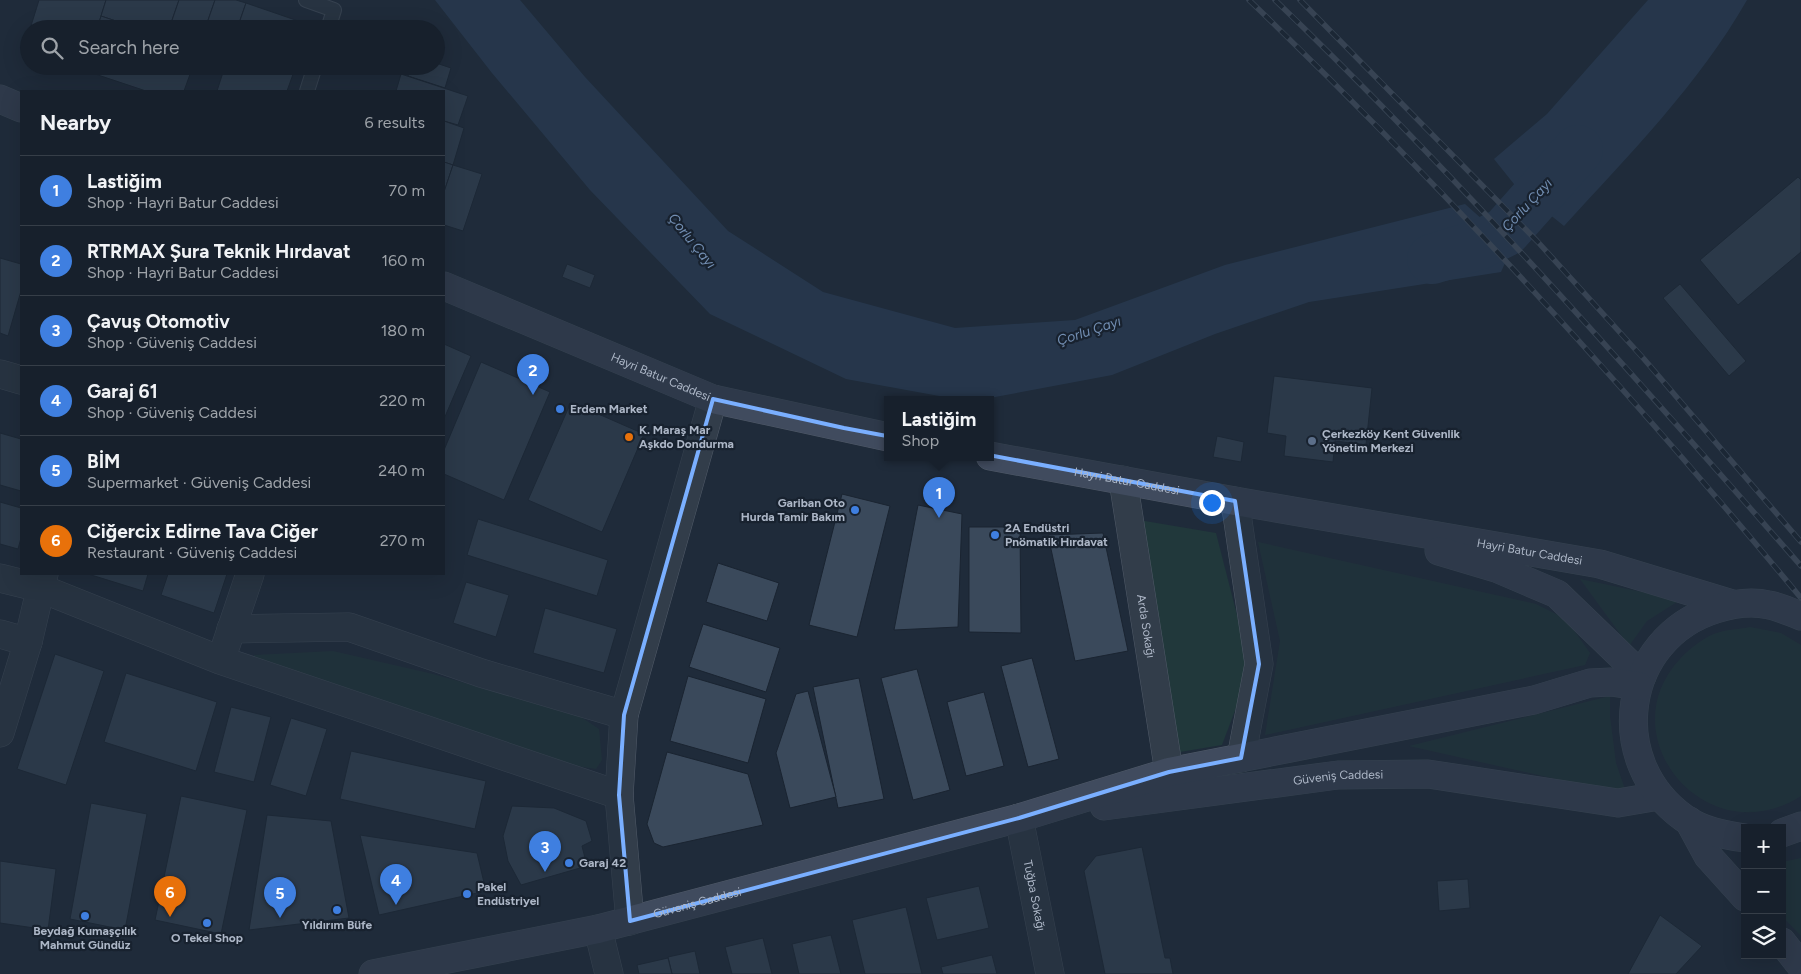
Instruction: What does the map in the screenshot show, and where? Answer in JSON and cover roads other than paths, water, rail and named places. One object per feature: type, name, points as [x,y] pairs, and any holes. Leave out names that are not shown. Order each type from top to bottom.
[{"type":"main road","points":[[0,99],[20,108]]},
{"type":"main road","name":"Hayri Batur Caddesi","points":[[445,286],[712,399],[884,436]]},
{"type":"main road","name":"Hayri Batur Caddesi","points":[[994,457],[1235,501],[1600,564],[1732,604]]},
{"type":"main road","name":"Hayri Batur Caddesi","points":[[1323,515],[1496,568],[1557,594],[1640,681]]},
{"type":"main road","points":[[1741,837],[1717,834],[1688,821],[1659,796],[1641,765],[1633,731],[1635,695],[1648,662],[1669,635],[1698,615],[1732,604],[1768,604],[1801,616]]},
{"type":"main road","name":"Güveniş Caddesi","points":[[373,974],[630,921],[1019,818],[1169,772],[1534,700],[1590,683],[1640,681]]},
{"type":"main road","name":"Güveniş Caddesi","points":[[1019,818],[1338,775],[1428,774],[1618,803],[1659,796]]},
{"type":"main road","points":[[1688,821],[1708,856],[1741,893]]},
{"type":"main road","points":[[1786,832],[1801,826]]},
{"type":"main road","points":[[1786,947],[1801,966]]},
{"type":"street","points":[[0,374],[20,380]]},
{"type":"street","points":[[630,921],[619,795],[624,715],[712,399]]},
{"type":"street","name":"Arda Sokağı","points":[[1123,480],[1169,772]]},
{"type":"street","points":[[1235,501],[1259,664],[1241,758]]},
{"type":"street","points":[[220,660],[250,575]]},
{"type":"street","points":[[0,578],[42,581],[220,660],[619,795]]},
{"type":"street","points":[[0,733],[28,642],[42,581]]},
{"type":"street","points":[[231,629],[349,627],[481,673],[624,715]]},
{"type":"street","points":[[0,634],[28,642]]},
{"type":"street","name":"Tuğba Sokağı","points":[[1019,818],[1050,974]]},
{"type":"street","points":[[598,929],[609,974]]},
{"type":"lane","points":[[306,0],[334,10],[331,20]]},
{"type":"lane","points":[[307,90],[312,75]]},
{"type":"water","points":[[435,0],[520,0],[585,77],[728,231],[823,292],[955,328],[1075,320],[1225,265],[1465,204],[1493,229],[1505,263],[1501,272],[1309,302],[1215,334],[1112,375],[994,397],[940,396],[846,379],[710,314],[590,190],[492,73]]},
{"type":"water","points":[[1648,0],[1747,0],[1728,31],[1685,90],[1564,226],[1518,189],[1494,159],[1547,114]]},
{"type":"waterway","name":"Çorlu Çayı","points":[[1432,259],[1481,244],[1505,232],[1578,150]]},
{"type":"railway","points":[[1249,0],[1394,143],[1534,291],[1736,520],[1801,598]]},
{"type":"railway","points":[[1275,0],[1412,137],[1544,277],[1801,566]]},
{"type":"railway","points":[[1300,0],[1537,241],[1644,359],[1801,542]]},
{"type":"place","name":"RTRMAX Şura Teknik Hırdavat","points":[[533,395]]},
{"type":"place","name":"Erdem Market","points":[[560,409]]},
{"type":"place","name":"K. Maraş Mar Aşkdo Dondurma","points":[[629,437]]},
{"type":"place","name":"Çerkezköy Kent Güvenlik Yönetim Merkezi","points":[[1312,441]]},
{"type":"place","name":"Gariban Oto Hurda Tamir Bakım","points":[[855,510]]},
{"type":"place","name":"Lastiğim","points":[[939,518]]},
{"type":"place","name":"2A Endüstri Pnömatik Hırdavat","points":[[995,535]]},
{"type":"place","name":"Garaj 42","points":[[569,863]]},
{"type":"place","name":"Çavuş Otomotiv","points":[[545,872]]},
{"type":"place","name":"Pakel Endüstriyel","points":[[467,894]]},
{"type":"place","name":"Garaj 61","points":[[396,905]]},
{"type":"place","name":"Yıldırım Büfe","points":[[337,910]]},
{"type":"place","name":"Beydağ Kumaşçılık Mahmut Gündüz","points":[[85,916]]},
{"type":"place","name":"Ciğercix Edirne Tava Ciğer","points":[[170,917]]},
{"type":"place","name":"BİM","points":[[280,918]]},
{"type":"place","name":"O Tekel Shop","points":[[207,923]]}]
